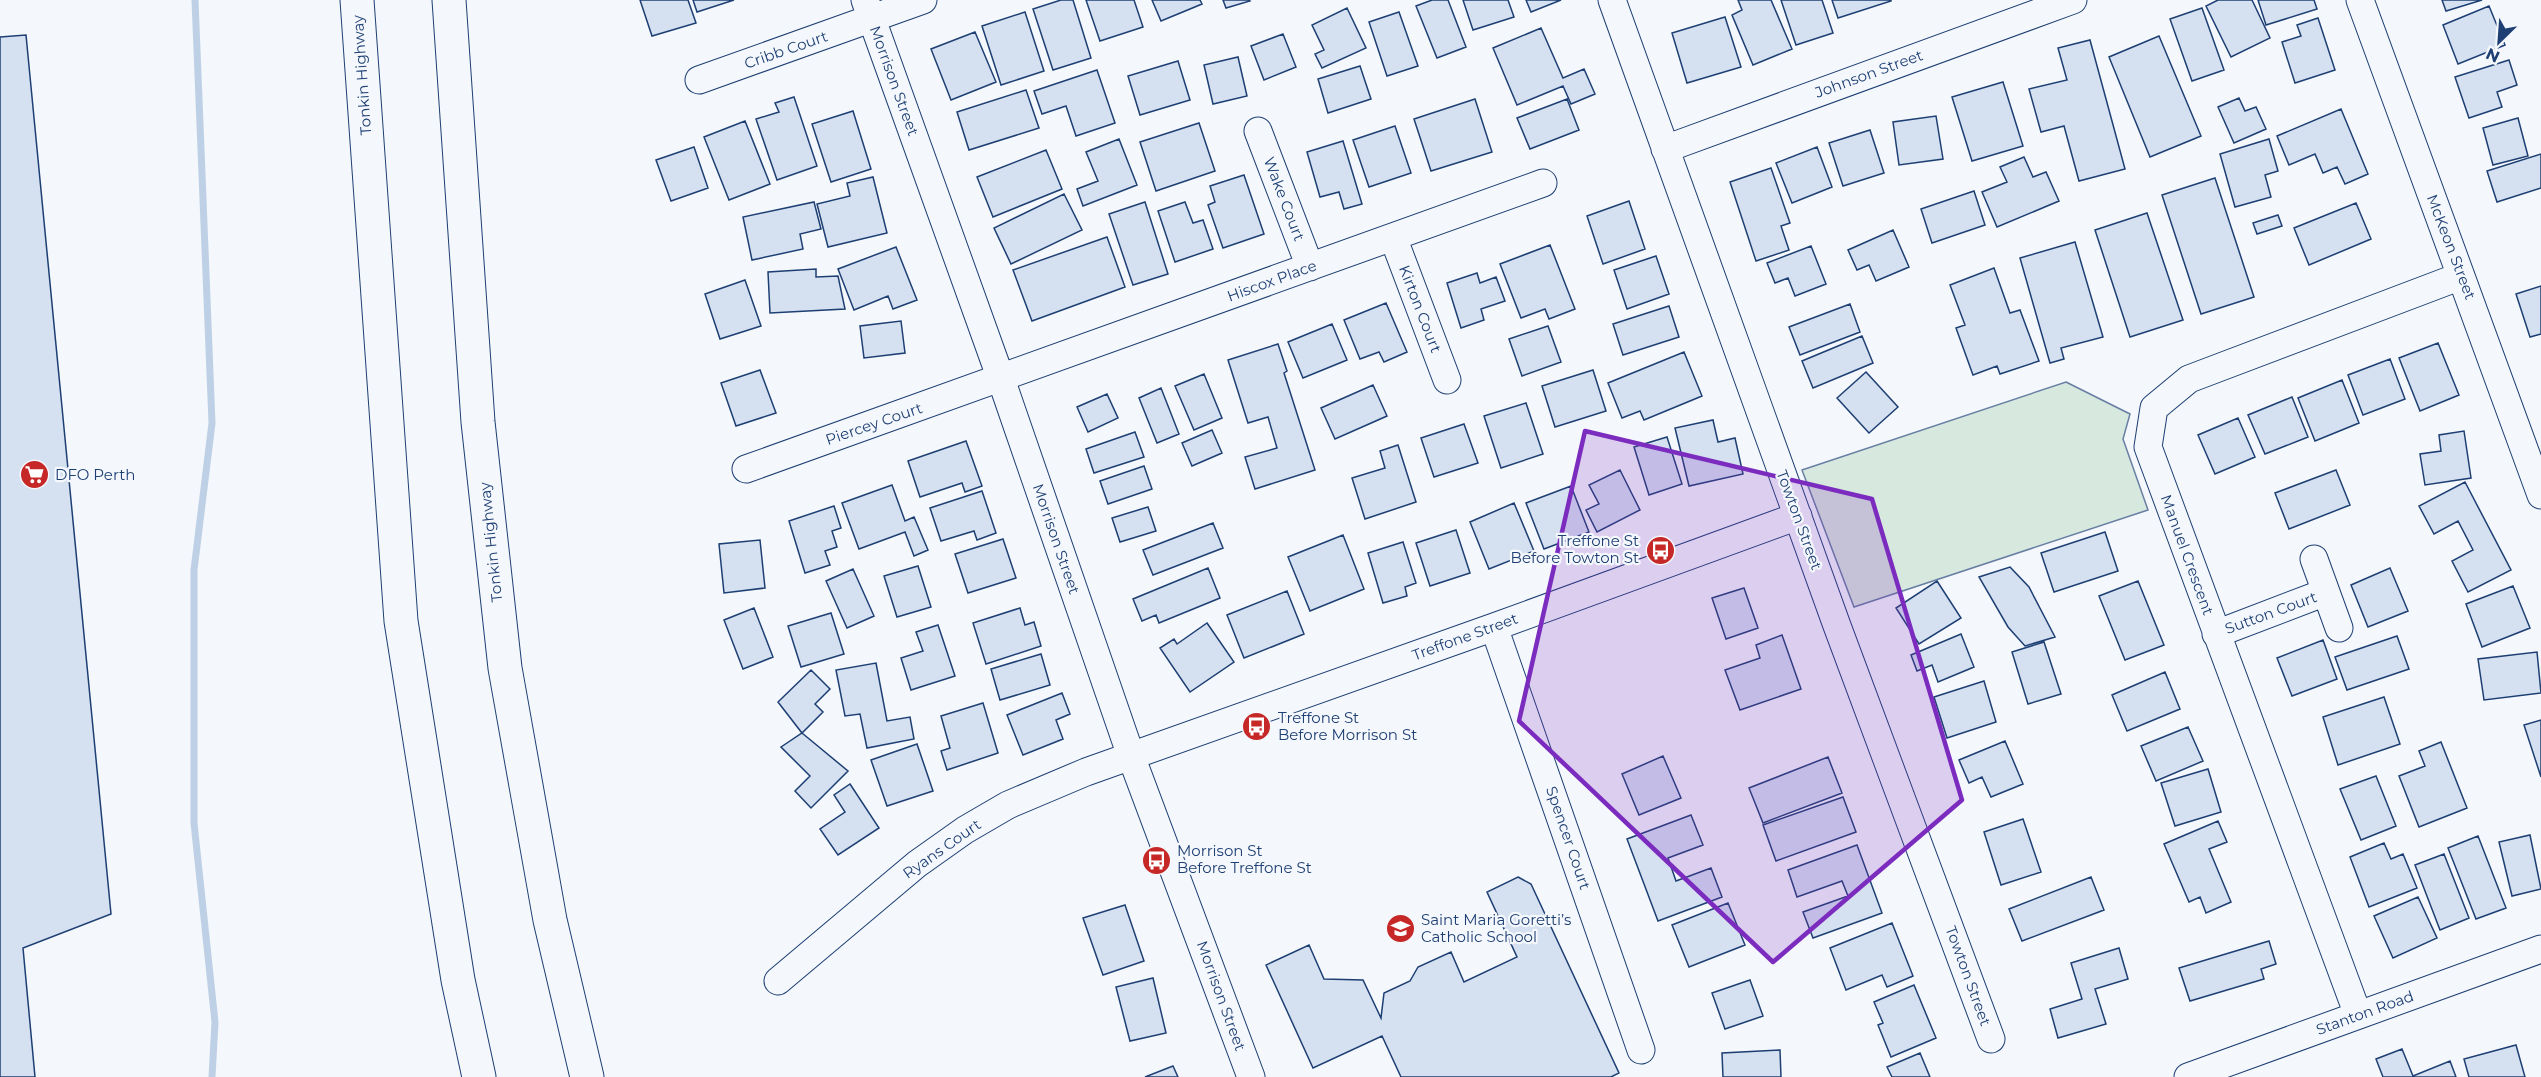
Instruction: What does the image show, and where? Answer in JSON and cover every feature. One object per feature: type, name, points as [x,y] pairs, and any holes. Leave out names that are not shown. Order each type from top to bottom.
[{"type":"highway","name":"Tonkin Highway","points":[[357,0],[401,621],[458,980],[480,1077]]},
{"type":"highway","name":"Tonkin Highway","points":[[449,0],[477,410],[505,668],[550,920],[587,1077]]},
{"type":"highway","points":[[550,920],[607,1077]]},
{"type":"street","name":"Cribb Court","points":[[699,80],[869,10],[923,0]]},
{"type":"street","name":"Towton Street","points":[[1612,0],[1798,516],[1991,1039]]},
{"type":"street","name":"Johnson Street","points":[[1665,149],[2073,0]]},
{"type":"street","name":"McKeon Street","points":[[2360,0],[2541,495]]},
{"type":"street","name":"Morrison Street","points":[[869,10],[1001,379],[1131,756],[1251,1077]]},
{"type":"street","name":"Wake Court","points":[[1258,131],[1310,267]]},
{"type":"street","name":"Hiscox Place","points":[[1001,379],[1543,183]]},
{"type":"street","name":"Kirton Court","points":[[1393,237],[1447,380]]},
{"type":"street","name":"Manuel Crescent","points":[[2358,1016],[2148,447],[2154,408],[2189,379],[2461,276]]},
{"type":"street","name":"Piercey Court","points":[[746,469],[1001,379]]},
{"type":"street","name":"Treffone Street","points":[[1131,756],[1798,516]]},
{"type":"street","name":"Sutton Court","points":[[2314,560],[2339,628]]},
{"type":"street","name":"Sutton Court","points":[[2216,633],[2326,592]]},
{"type":"street","name":"Spencer Court","points":[[1494,627],[1641,1050]]},
{"type":"street","name":"Ryans Court","points":[[778,981],[917,864],[965,830],[1008,805],[1131,756]]},
{"type":"street","name":"Stanton Road","points":[[2188,1077],[2541,949]]},
{"type":"highlighted area","points":[[1585,431],[1872,499],[1962,800],[1773,962],[1519,721]]},
{"type":"shaded area","points":[[2066,382],[2130,414],[2123,439],[2148,510],[1854,607],[1802,470]]},
{"type":"building","points":[[640,0],[688,0],[696,23],[652,36]]},
{"type":"building","points":[[693,0],[734,0],[697,12]]},
{"type":"building","points":[[1061,0],[1073,0],[1091,58],[1053,70],[1033,9]]},
{"type":"building","points":[[1086,0],[1134,0],[1143,27],[1100,41]]},
{"type":"building","points":[[1152,0],[1200,0],[1202,4],[1161,21]]},
{"type":"building","points":[[1223,0],[1249,0],[1250,1],[1226,8]]},
{"type":"building","points":[[1432,0],[1448,0],[1466,47],[1437,58],[1416,6]]},
{"type":"building","points":[[1463,0],[1508,0],[1514,17],[1473,30]]},
{"type":"building","points":[[1526,0],[1561,0],[1531,12]]},
{"type":"building","points":[[1738,0],[1771,0],[1792,49],[1753,65],[1732,15],[1742,10]]},
{"type":"building","points":[[1781,0],[1822,0],[1833,33],[1796,45]]},
{"type":"building","points":[[1832,0],[1891,0],[1891,1],[1838,18]]},
{"type":"building","points":[[2218,0],[2252,0],[2270,38],[2231,57],[2206,6]]},
{"type":"building","points":[[2258,0],[2314,0],[2317,9],[2266,25]]},
{"type":"building","points":[[2442,0],[2482,0],[2446,11]]},
{"type":"building","points":[[2489,6],[2505,45],[2458,64],[2443,25]]},
{"type":"building","points":[[1347,8],[1366,48],[1322,68],[1315,54],[1324,50],[1312,25]]},
{"type":"building","points":[[2202,8],[2224,70],[2192,81],[2170,19]]},
{"type":"building","points":[[1025,12],[1044,71],[1001,85],[982,26]]},
{"type":"building","points":[[1399,12],[1418,66],[1387,76],[1369,22]]},
{"type":"building","points":[[1725,17],[1741,67],[1687,83],[1672,33]]},
{"type":"building","points":[[2318,18],[2335,70],[2295,83],[2282,42],[2301,36],[2297,25]]},
{"type":"building","points":[[1541,28],[1563,78],[1584,69],[1595,94],[1571,104],[1563,86],[1517,105],[1493,48]]},
{"type":"building","points":[[975,32],[996,82],[951,100],[931,49]]},
{"type":"building","points":[[1283,34],[1296,67],[1264,80],[1251,46]]},
{"type":"building","name":"DFO Perth","points":[[26,35],[111,914],[23,948],[35,1077],[0,1077],[0,37]]},
{"type":"building","points":[[2159,36],[2201,136],[2150,157],[2109,57]]},
{"type":"building","points":[[2090,40],[2125,169],[2079,181],[2064,126],[2041,132],[2029,89],[2067,80],[2058,48]]},
{"type":"building","points":[[1238,57],[1247,96],[1213,104],[1204,65]]},
{"type":"building","points":[[2509,60],[2517,85],[2497,92],[2502,107],[2469,118],[2455,77]]},
{"type":"building","points":[[1178,61],[1190,100],[1140,115],[1128,76]]},
{"type":"building","points":[[1360,66],[1371,99],[1328,113],[1318,79]]},
{"type":"building","points":[[1097,70],[1115,123],[1076,136],[1066,106],[1042,114],[1034,91]]},
{"type":"building","points":[[2003,82],[2023,146],[1972,161],[1952,97]]},
{"type":"building","points":[[1026,90],[1039,128],[969,150],[957,112]]},
{"type":"building","points":[[794,97],[817,166],[777,180],[756,119],[779,112],[775,103]]},
{"type":"building","points":[[2239,98],[2245,111],[2256,107],[2266,129],[2234,143],[2218,107]]},
{"type":"building","points":[[1475,99],[1492,152],[1431,171],[1414,119]]},
{"type":"building","points":[[1567,99],[1579,130],[1530,149],[1517,118]]},
{"type":"building","points":[[2341,109],[2368,174],[2345,184],[2337,167],[2323,173],[2315,154],[2289,165],[2277,136]]},
{"type":"building","points":[[853,111],[871,169],[831,182],[812,124]]},
{"type":"building","points":[[1936,116],[1943,159],[1899,165],[1893,122]]},
{"type":"building","points":[[2518,118],[2528,156],[2493,165],[2483,128]]},
{"type":"building","points":[[745,121],[770,184],[729,200],[704,137]]},
{"type":"building","points":[[1199,123],[1215,171],[1156,191],[1140,142]]},
{"type":"building","points":[[1395,126],[1411,173],[1369,187],[1353,140]]},
{"type":"building","points":[[1870,130],[1884,173],[1843,186],[1829,143]]},
{"type":"building","points":[[1119,139],[1137,185],[1083,206],[1077,189],[1098,181],[1086,152]]},
{"type":"building","points":[[2269,139],[2278,171],[2265,175],[2271,197],[2235,207],[2220,154]]},
{"type":"building","points":[[1343,141],[1362,204],[1344,209],[1339,192],[1320,197],[1307,152]]},
{"type":"building","points":[[694,147],[708,188],[671,201],[656,160]]},
{"type":"building","points":[[1817,147],[1832,187],[1792,203],[1776,163]]},
{"type":"building","points":[[1046,150],[1062,189],[993,217],[977,177]]},
{"type":"building","points":[[2541,154],[2541,188],[2497,202],[2487,171]]},
{"type":"building","points":[[2024,157],[2033,177],[2046,172],[2059,201],[1997,227],[1982,192],[2007,182],[2000,167]]},
{"type":"building","points":[[1771,168],[1790,223],[1781,226],[1789,250],[1756,261],[1730,182]]},
{"type":"building","points":[[1244,175],[1264,234],[1223,248],[1208,205],[1215,202],[1210,186]]},
{"type":"building","points":[[873,177],[887,233],[828,247],[817,204],[850,196],[847,183]]},
{"type":"building","points":[[2215,178],[2254,297],[2201,314],[2162,195]]},
{"type":"building","points":[[1974,191],[1985,225],[1932,243],[1921,209]]},
{"type":"building","points":[[1064,194],[1082,230],[1011,264],[994,228]]},
{"type":"building","points":[[1629,201],[1645,249],[1603,264],[1587,216]]},
{"type":"building","points":[[814,202],[821,229],[800,234],[803,249],[752,260],[743,217]]},
{"type":"building","points":[[1145,202],[1168,274],[1133,285],[1109,214]]},
{"type":"building","points":[[1185,202],[1193,223],[1203,220],[1213,249],[1175,262],[1158,211]]},
{"type":"building","points":[[2356,203],[2371,239],[2309,265],[2294,228]]},
{"type":"building","points":[[2147,213],[2183,320],[2130,337],[2095,230]]},
{"type":"building","points":[[2278,215],[2282,226],[2257,234],[2253,223]]},
{"type":"building","points":[[1893,230],[1909,267],[1876,281],[1869,265],[1857,270],[1848,250]]},
{"type":"building","points":[[1107,237],[1125,287],[1032,321],[1013,270]]},
{"type":"building","points":[[2075,242],[2103,337],[2061,348],[2064,359],[2050,363],[2020,258]]},
{"type":"building","points":[[1550,245],[1575,309],[1549,319],[1545,309],[1521,318],[1500,264]]},
{"type":"building","points":[[1811,246],[1826,284],[1795,296],[1788,278],[1775,283],[1767,263]]},
{"type":"building","points":[[896,247],[917,300],[893,309],[888,296],[854,310],[838,269]]},
{"type":"building","points":[[1656,256],[1669,294],[1627,309],[1614,270]]},
{"type":"building","points":[[1994,268],[2010,313],[2020,310],[2039,361],[2000,374],[1997,366],[1973,375],[1956,328],[1965,325],[1950,285]]},
{"type":"building","points":[[816,269],[816,277],[838,276],[845,309],[770,313],[768,272]]},
{"type":"building","points":[[1477,273],[1480,283],[1496,277],[1505,301],[1481,309],[1484,320],[1461,328],[1447,283]]},
{"type":"building","points":[[745,280],[761,326],[720,339],[705,294]]},
{"type":"building","points":[[2541,286],[2541,334],[2530,337],[2516,294]]},
{"type":"building","points":[[1386,303],[1407,352],[1384,362],[1379,352],[1360,359],[1344,320]]},
{"type":"building","points":[[1850,304],[1860,332],[1800,355],[1789,327]]},
{"type":"building","points":[[1669,306],[1679,337],[1623,355],[1613,324]]},
{"type":"building","points":[[901,321],[905,353],[864,358],[860,326]]},
{"type":"building","points":[[1332,324],[1347,360],[1303,378],[1288,342]]},
{"type":"building","points":[[1548,326],[1561,362],[1522,376],[1509,339]]},
{"type":"building","points":[[1862,336],[1873,363],[1813,388],[1802,361]]},
{"type":"building","points":[[2438,343],[2459,395],[2420,411],[2399,358]]},
{"type":"building","points":[[1278,344],[1287,371],[1284,373],[1315,470],[1255,489],[1245,457],[1277,448],[1268,417],[1248,423],[1228,360]]},
{"type":"building","points":[[1684,352],[1702,396],[1644,420],[1640,411],[1622,418],[1608,383]]},
{"type":"building","points":[[2390,359],[2405,399],[2363,415],[2348,375]]},
{"type":"building","points":[[760,370],[776,413],[736,426],[721,383]]},
{"type":"building","points":[[1593,370],[1606,411],[1555,427],[1542,386]]},
{"type":"building","points":[[1866,372],[1898,407],[1869,433],[1837,398]]},
{"type":"building","points":[[1204,374],[1222,418],[1194,430],[1175,386]]},
{"type":"building","points":[[2342,380],[2359,423],[2315,441],[2298,398]]},
{"type":"building","points":[[1373,385],[1387,416],[1335,439],[1321,408]]},
{"type":"building","points":[[1161,388],[1179,434],[1157,443],[1139,398]]},
{"type":"building","points":[[1107,394],[1118,418],[1088,432],[1077,407]]},
{"type":"building","points":[[2292,397],[2308,437],[2265,454],[2248,415]]},
{"type":"building","points":[[1526,403],[1543,454],[1501,468],[1484,416]]},
{"type":"building","points":[[2238,418],[2255,457],[2215,474],[2198,435]]},
{"type":"building","points":[[1713,420],[1718,442],[1735,438],[1743,474],[1689,486],[1675,428]]},
{"type":"building","points":[[1464,424],[1478,463],[1434,477],[1421,438]]},
{"type":"building","points":[[1212,430],[1222,453],[1192,466],[1182,443]]},
{"type":"building","points":[[2464,431],[2471,478],[2425,485],[2420,454],[2441,451],[2439,435]]},
{"type":"building","points":[[1135,432],[1144,457],[1094,473],[1086,449]]},
{"type":"building","points":[[1667,437],[1682,484],[1649,495],[1634,447]]},
{"type":"building","points":[[966,441],[982,486],[965,492],[962,483],[920,497],[908,461]]},
{"type":"building","points":[[1398,445],[1416,502],[1365,519],[1352,478],[1385,468],[1380,451]]},
{"type":"building","points":[[1144,466],[1152,489],[1108,504],[1100,481]]},
{"type":"building","points":[[1620,470],[1640,510],[1597,532],[1586,510],[1599,504],[1589,485]]},
{"type":"building","points":[[2336,470],[2350,505],[2289,529],[2275,493]]},
{"type":"building","points":[[2465,482],[2511,570],[2468,592],[2452,561],[2473,550],[2458,521],[2434,534],[2419,506]]},
{"type":"building","points":[[892,485],[905,521],[914,517],[928,550],[914,556],[905,532],[859,549],[842,503]]},
{"type":"building","points":[[1571,486],[1589,532],[1544,549],[1526,503]]},
{"type":"building","points":[[982,491],[996,533],[977,540],[974,531],[941,541],[930,508]]},
{"type":"building","points":[[1514,503],[1534,551],[1489,569],[1470,522]]},
{"type":"building","points":[[834,506],[841,528],[832,531],[837,547],[825,551],[830,565],[805,573],[789,521]]},
{"type":"building","points":[[1148,507],[1156,531],[1120,542],[1112,518]]},
{"type":"building","points":[[1213,523],[1223,548],[1153,575],[1143,550]]},
{"type":"building","points":[[1456,530],[1470,573],[1430,586],[1416,543]]},
{"type":"building","points":[[2105,532],[2118,571],[2054,592],[2041,553]]},
{"type":"building","points":[[1343,535],[1364,589],[1310,611],[1288,557]]},
{"type":"building","points":[[1003,539],[1016,578],[968,593],[955,554]]},
{"type":"building","points":[[760,540],[765,588],[724,593],[719,544]]},
{"type":"building","points":[[1403,542],[1416,583],[1405,587],[1407,596],[1383,603],[1368,553]]},
{"type":"building","points":[[918,566],[931,607],[897,617],[884,576]]},
{"type":"building","points":[[2010,567],[2029,587],[2055,637],[2025,646],[2008,627],[1979,577]]},
{"type":"building","points":[[1208,568],[1220,598],[1159,623],[1156,615],[1142,621],[1133,599]]},
{"type":"building","points":[[2390,568],[2408,611],[2368,627],[2351,585]]},
{"type":"building","points":[[853,569],[874,616],[847,628],[826,581]]},
{"type":"building","points":[[1937,581],[1961,618],[1919,644],[1896,608]]},
{"type":"building","points":[[2138,581],[2164,645],[2125,660],[2099,596]]},
{"type":"building","points":[[2513,586],[2530,628],[2482,647],[2466,604]]},
{"type":"building","points":[[1744,588],[1758,628],[1726,639],[1712,598]]},
{"type":"building","points":[[1287,591],[1304,634],[1244,658],[1227,615]]},
{"type":"building","points":[[754,608],[773,657],[743,669],[724,620]]},
{"type":"building","points":[[1020,608],[1025,625],[1034,622],[1041,646],[986,664],[973,623]]},
{"type":"building","points":[[831,613],[844,654],[801,667],[788,626]]},
{"type":"building","points":[[1207,623],[1234,662],[1190,692],[1160,648],[1174,639],[1177,644]]},
{"type":"building","points":[[938,625],[955,676],[911,690],[901,658],[923,651],[916,632]]},
{"type":"building","points":[[1961,634],[1974,667],[1938,682],[1932,665],[1917,671],[1911,655]]},
{"type":"building","points":[[1782,635],[1801,689],[1740,710],[1725,670],[1760,658],[1756,645]]},
{"type":"building","points":[[2397,636],[2409,669],[2347,690],[2335,657]]},
{"type":"building","points":[[2323,640],[2337,679],[2292,696],[2277,658]]},
{"type":"building","points":[[2044,642],[2061,694],[2028,704],[2012,652]]},
{"type":"building","points":[[2537,652],[2541,693],[2484,700],[2478,659]]},
{"type":"building","points":[[1041,654],[1050,685],[1000,700],[991,669]]},
{"type":"building","points":[[876,663],[887,721],[910,717],[914,739],[867,748],[860,714],[845,716],[836,670]]},
{"type":"building","points":[[811,670],[830,689],[815,704],[823,712],[802,733],[778,702]]},
{"type":"building","points":[[2165,672],[2180,709],[2127,731],[2112,695]]},
{"type":"building","points":[[1984,681],[1996,722],[1947,738],[1934,697]]},
{"type":"building","points":[[1062,693],[1070,714],[1056,720],[1063,739],[1023,755],[1007,715]]},
{"type":"building","points":[[2384,697],[2400,744],[2338,765],[2323,717]]},
{"type":"building","points":[[983,703],[998,753],[947,770],[941,751],[950,748],[941,716]]},
{"type":"building","points":[[2541,720],[2541,777],[2524,725]]},
{"type":"building","points":[[2188,727],[2203,761],[2156,781],[2141,746]]},
{"type":"building","points":[[802,733],[848,771],[811,808],[795,791],[810,776],[781,747]]},
{"type":"building","points":[[2005,741],[2023,784],[1991,797],[1982,777],[1969,783],[1959,760]]},
{"type":"building","points":[[2441,742],[2467,808],[2419,827],[2399,776],[2425,766],[2419,751]]},
{"type":"building","points":[[917,744],[933,791],[887,806],[871,760]]},
{"type":"building","points":[[1663,756],[1681,798],[1639,815],[1622,774]]},
{"type":"building","points":[[1828,757],[1842,793],[1763,823],[1749,788]]},
{"type":"building","points":[[2208,769],[2221,812],[2175,826],[2161,783]]},
{"type":"building","points":[[2376,776],[2396,826],[2361,840],[2340,789]]},
{"type":"building","points":[[850,784],[879,828],[838,855],[820,829],[845,812],[834,795]]},
{"type":"building","points":[[1843,797],[1856,832],[1776,861],[1763,825]]},
{"type":"building","points":[[1691,815],[1703,845],[1668,858],[1676,881],[1711,868],[1722,897],[1658,921],[1627,839]]},
{"type":"building","points":[[2023,819],[2041,872],[2001,885],[1984,832]]},
{"type":"building","points":[[2218,821],[2227,842],[2209,849],[2231,902],[2206,913],[2200,897],[2189,902],[2164,844]]},
{"type":"building","points":[[2530,835],[2541,889],[2512,896],[2499,842]]},
{"type":"building","points":[[2478,836],[2506,908],[2476,919],[2448,848]]},
{"type":"building","points":[[2384,843],[2391,859],[2403,854],[2417,888],[2369,907],[2350,857]]},
{"type":"building","points":[[1857,845],[1882,913],[1813,938],[1803,912],[1848,896],[1842,881],[1797,897],[1788,870]]},
{"type":"building","points":[[2444,854],[2469,918],[2440,930],[2415,865]]},
{"type":"building","points":[[1518,877],[1531,884],[1619,1073],[1611,1077],[1401,1077],[1382,1036],[1313,1068],[1266,965],[1309,945],[1324,979],[1363,980],[1381,1018],[1384,993],[1410,981],[1418,967],[1451,952],[1464,982],[1517,957],[1487,892]]},
{"type":"building","points":[[2091,877],[2104,910],[2022,941],[2009,909]]},
{"type":"building","points":[[2418,897],[2437,938],[2393,958],[2374,916]]},
{"type":"building","points":[[1728,903],[1745,945],[1689,967],[1672,925]]},
{"type":"building","points":[[1125,905],[1144,961],[1103,975],[1083,918]]},
{"type":"building","points":[[1892,923],[1913,976],[1887,987],[1882,975],[1846,990],[1830,948]]},
{"type":"building","points":[[2269,941],[2276,964],[2261,969],[2264,979],[2190,1001],[2179,968]]},
{"type":"building","points":[[2119,948],[2128,979],[2095,989],[2106,1024],[2058,1038],[2050,1009],[2082,999],[2071,963]]},
{"type":"building","points":[[1153,978],[1166,1033],[1130,1041],[1116,987]]},
{"type":"building","points":[[1750,980],[1763,1016],[1725,1029],[1712,993]]},
{"type":"building","points":[[1914,985],[1936,1038],[1891,1057],[1878,1025],[1883,1023],[1874,1002]]},
{"type":"building","points":[[2516,1045],[2525,1077],[2469,1077],[2464,1059]]},
{"type":"building","points":[[2402,1049],[2413,1076],[2450,1061],[2456,1077],[2383,1077],[2376,1059]]},
{"type":"building","points":[[1780,1050],[1781,1077],[1723,1077],[1722,1053]]},
{"type":"building","points":[[1920,1053],[1930,1077],[1892,1077],[1887,1067]]},
{"type":"building","points":[[1173,1066],[1178,1077],[1145,1077]]},
{"type":"waterway","points":[[195,0],[212,423],[194,570],[194,823],[215,1022],[212,1077]]},
{"type":"place","name":"DFO Perth","points":[[34,475]]},
{"type":"place","name":"Treffone St Before Towton St","points":[[1660,550]]},
{"type":"place","name":"Treffone St Before Morrison St","points":[[1257,727]]},
{"type":"place","name":"Morrison St Before Treffone St","points":[[1156,860]]},
{"type":"place","name":"Saint Maria Goretti’s Catholic School","points":[[1400,929]]}]
